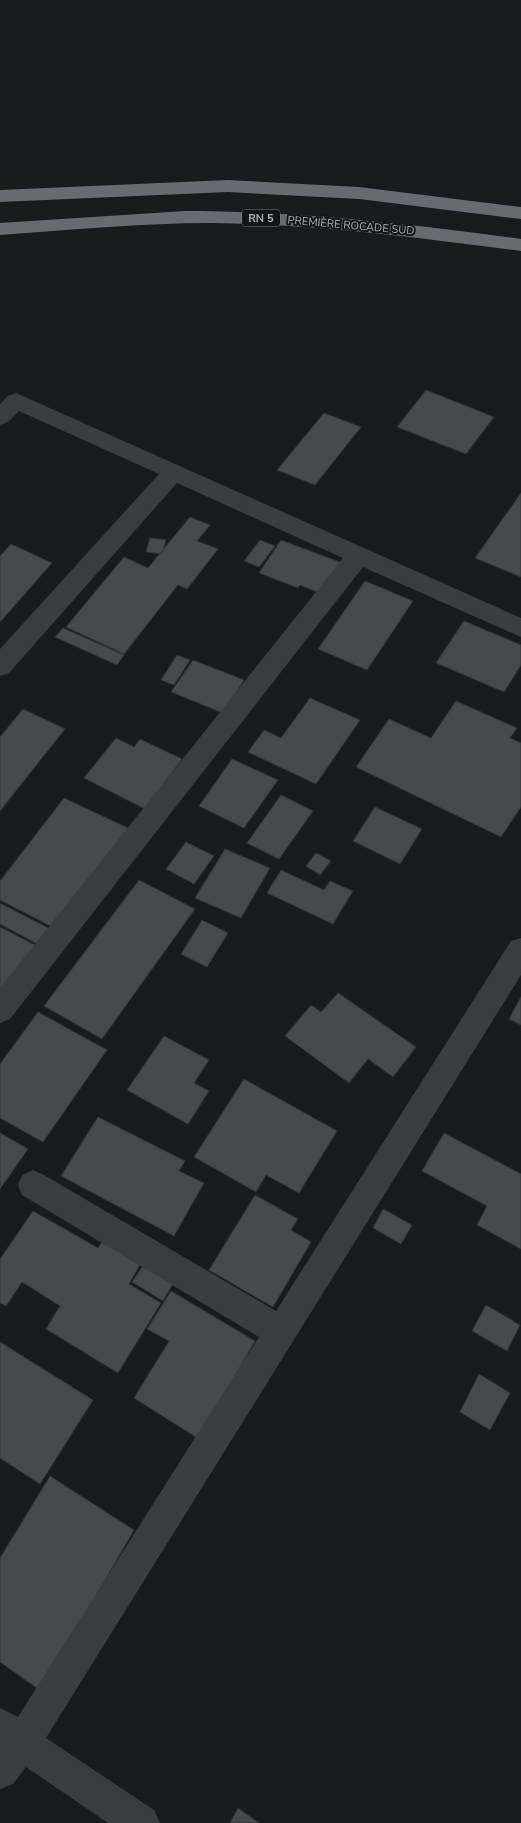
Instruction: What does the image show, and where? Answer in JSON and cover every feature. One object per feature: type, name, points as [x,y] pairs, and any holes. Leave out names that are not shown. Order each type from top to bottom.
[{"type":"highway","points":[[0,196],[228,186],[359,193],[521,214]]},
{"type":"highway","name":"PREMIÈRE ROCADE SUD","points":[[0,229],[106,221],[220,217],[311,220],[412,230],[521,245]]},
{"type":"street","points":[[0,416],[16,401],[521,628]]},
{"type":"street","points":[[0,666],[174,472]]},
{"type":"street","points":[[0,1010],[359,555]]},
{"type":"street","points":[[0,1771],[11,1734],[280,1331],[521,950]]},
{"type":"street","points":[[32,1185],[280,1331]]},
{"type":"street","points":[[11,1734],[141,1823]]},
{"type":"building","points":[[426,390],[494,417],[466,454],[397,427]]},
{"type":"building","points":[[324,413],[361,427],[315,485],[277,470]]},
{"type":"building","points":[[521,493],[521,577],[475,558]]},
{"type":"building","points":[[190,517],[210,525],[197,541],[218,549],[187,589],[178,585],[124,654],[66,627],[124,557],[148,568]]},
{"type":"building","points":[[150,538],[166,540],[162,554],[146,552]]},
{"type":"building","points":[[260,540],[275,546],[259,567],[244,561]]},
{"type":"building","points":[[281,540],[345,564],[325,595],[300,585],[298,588],[259,573]]},
{"type":"building","points":[[11,544],[52,563],[0,622],[0,556]]},
{"type":"building","points":[[365,581],[413,601],[367,670],[318,649]]},
{"type":"building","points":[[464,621],[521,645],[521,665],[504,692],[436,663]]},
{"type":"building","points":[[63,628],[124,655],[117,665],[55,637]]},
{"type":"building","points":[[177,655],[190,660],[174,685],[161,680]]},
{"type":"building","points":[[193,660],[244,680],[223,713],[171,692]]},
{"type":"building","points":[[310,698],[360,720],[316,784],[248,752],[264,730],[281,738]]},
{"type":"building","points":[[456,701],[517,728],[510,738],[521,743],[521,807],[501,837],[356,767],[389,719],[431,738]]},
{"type":"building","points":[[23,709],[65,729],[0,811],[0,737]]},
{"type":"building","points":[[116,738],[134,747],[140,739],[182,759],[145,809],[84,778]]},
{"type":"building","points":[[232,759],[278,780],[244,828],[199,806]]},
{"type":"building","points":[[281,795],[313,811],[279,859],[247,843]]},
{"type":"building","points":[[64,798],[132,830],[60,931],[0,900],[0,881]]},
{"type":"building","points":[[375,807],[422,829],[400,864],[353,841]]},
{"type":"building","points":[[186,842],[214,856],[194,884],[166,869]]},
{"type":"building","points":[[225,849],[270,868],[241,918],[195,898]]},
{"type":"building","points":[[316,853],[331,861],[320,875],[306,866]]},
{"type":"building","points":[[281,870],[324,890],[330,881],[353,891],[333,924],[267,893]]},
{"type":"building","points":[[139,880],[195,909],[102,1039],[44,1006]]},
{"type":"building","points":[[0,903],[54,931],[43,947],[0,924]]},
{"type":"building","points":[[202,920],[228,933],[207,967],[181,954]]},
{"type":"building","points":[[0,927],[41,948],[0,992]]},
{"type":"building","points":[[338,993],[416,1047],[393,1077],[368,1059],[349,1083],[285,1036],[311,1005],[321,1012]]},
{"type":"building","points":[[521,997],[521,1025],[509,1019]]},
{"type":"building","points":[[38,1012],[107,1050],[43,1142],[0,1118],[0,1064]]},
{"type":"building","points":[[164,1036],[209,1060],[194,1083],[209,1091],[188,1124],[127,1090]]},
{"type":"building","points":[[244,1079],[337,1131],[299,1193],[266,1175],[256,1192],[194,1157]]},
{"type":"building","points":[[98,1117],[185,1161],[179,1171],[204,1183],[174,1236],[61,1176]]},
{"type":"building","points":[[0,1133],[28,1149],[0,1189]]},
{"type":"building","points":[[444,1133],[521,1174],[521,1249],[477,1225],[487,1206],[422,1171]]},
{"type":"building","points":[[255,1195],[298,1219],[291,1230],[311,1242],[273,1307],[209,1270]]},
{"type":"building","points":[[383,1209],[412,1225],[401,1244],[373,1228]]},
{"type":"building","points":[[33,1211],[98,1248],[104,1239],[142,1261],[129,1284],[161,1303],[118,1373],[46,1329],[60,1306],[22,1282],[6,1306],[0,1303],[0,1259]]},
{"type":"building","points":[[143,1266],[173,1284],[163,1301],[132,1282]]},
{"type":"building","points":[[171,1291],[255,1341],[199,1439],[134,1398],[169,1341],[147,1329]]},
{"type":"building","points":[[486,1305],[520,1325],[507,1351],[472,1331]]},
{"type":"building","points":[[0,1342],[93,1400],[40,1484],[0,1458]]},
{"type":"building","points":[[479,1374],[510,1393],[490,1430],[460,1412]]},
{"type":"building","points":[[50,1476],[134,1530],[41,1691],[0,1662],[0,1558]]},
{"type":"building","points":[[238,1808],[259,1823],[230,1823]]}]
